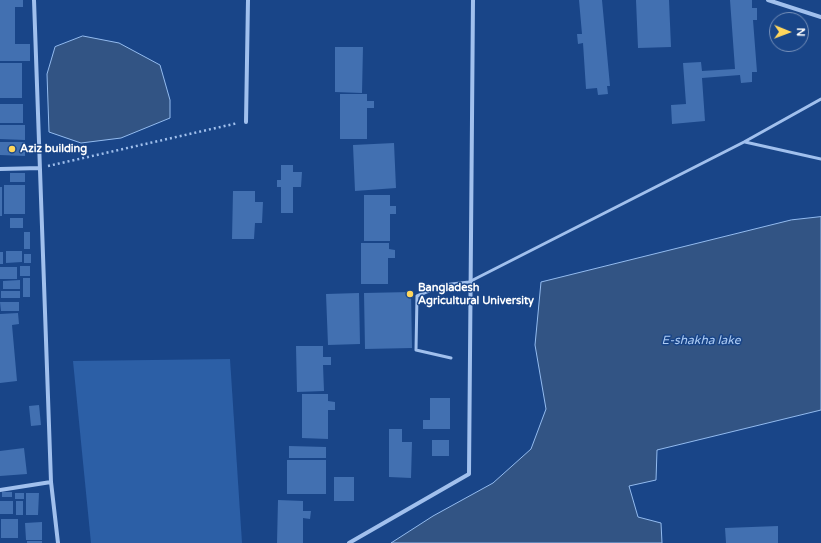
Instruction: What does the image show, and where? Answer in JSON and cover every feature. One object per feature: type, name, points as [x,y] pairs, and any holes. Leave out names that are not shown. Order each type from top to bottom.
[{"type":"street","points":[[34,0],[51,482],[58,543]]},
{"type":"street","points":[[246,122],[248,0]]},
{"type":"street","points":[[349,543],[469,474],[469,282],[474,0]]},
{"type":"street","points":[[768,0],[821,17]]},
{"type":"street","points":[[0,170],[40,168]]},
{"type":"street","points":[[0,490],[51,482]]},
{"type":"lane","points":[[450,358],[416,350],[417,296],[443,285],[469,282],[744,142],[821,99]]},
{"type":"lane","points":[[744,142],[821,159]]},
{"type":"path","points":[[40,168],[246,122]]},
{"type":"shaded area","points":[[230,359],[242,543],[91,543],[73,361]]},
{"type":"water","points":[[83,36],[119,43],[160,65],[170,100],[170,118],[121,138],[81,143],[49,132],[47,74],[55,47]]},
{"type":"water","name":"E-shakha lake","points":[[821,217],[821,410],[657,450],[656,480],[629,486],[638,517],[661,523],[662,543],[391,543],[433,516],[493,483],[531,449],[546,409],[535,345],[541,282],[791,220]]},
{"type":"building","points":[[0,0],[23,0],[23,7],[15,7],[15,44],[30,44],[30,61],[0,61]]},
{"type":"building","points":[[579,0],[602,0],[610,86],[607,86],[608,94],[598,95],[597,88],[586,89],[583,43],[578,44],[577,34],[582,34]]},
{"type":"building","points":[[636,0],[669,0],[671,47],[638,48]]},
{"type":"building","points":[[730,0],[752,0],[752,8],[757,8],[757,20],[753,20],[757,72],[752,72],[752,82],[741,83],[740,75],[702,78],[705,121],[672,124],[671,105],[686,104],[683,63],[701,62],[702,71],[735,69]]},
{"type":"building","points":[[335,47],[363,47],[362,93],[335,92]]},
{"type":"building","points":[[0,63],[22,63],[22,98],[0,98]]},
{"type":"building","points":[[340,94],[367,94],[367,101],[374,101],[374,108],[367,108],[367,139],[340,139]]},
{"type":"building","points":[[0,104],[23,104],[23,123],[0,123]]},
{"type":"building","points":[[0,125],[25,125],[25,140],[0,139]]},
{"type":"building","name":"Aziz building","points":[[0,142],[25,142],[25,156],[0,155]]},
{"type":"building","points":[[394,143],[396,188],[355,191],[353,145]]},
{"type":"building","points":[[281,165],[293,165],[293,172],[302,172],[301,187],[293,187],[293,213],[281,213],[281,187],[277,187],[277,180],[281,180]]},
{"type":"building","points":[[10,173],[25,173],[25,182],[10,182]]},
{"type":"building","points":[[4,185],[25,185],[25,214],[4,214]]},
{"type":"building","points":[[0,187],[2,187],[2,216],[0,216]]},
{"type":"building","points":[[233,191],[255,191],[255,202],[263,202],[262,223],[255,223],[254,239],[232,239]]},
{"type":"building","points":[[364,195],[390,195],[390,206],[396,206],[396,214],[390,214],[390,241],[364,241]]},
{"type":"building","points":[[10,218],[23,218],[23,228],[10,228]]},
{"type":"building","points":[[24,232],[30,232],[30,249],[24,249]]},
{"type":"building","points":[[361,243],[389,243],[389,249],[395,250],[395,258],[388,258],[388,284],[361,284]]},
{"type":"building","points":[[6,251],[22,251],[22,262],[6,263]]},
{"type":"building","points":[[0,252],[3,252],[3,264],[0,264]]},
{"type":"building","points":[[24,254],[31,254],[31,263],[24,263]]},
{"type":"building","points":[[20,266],[30,266],[30,276],[20,276]]},
{"type":"building","points":[[0,267],[17,267],[17,279],[0,279]]},
{"type":"building","points":[[23,278],[30,278],[30,297],[23,297]]},
{"type":"building","points":[[20,280],[20,289],[3,289],[3,281]]},
{"type":"building","points":[[1,291],[20,291],[20,298],[1,298]]},
{"type":"building","points":[[411,292],[412,348],[365,349],[364,293]]},
{"type":"building","points":[[359,293],[360,344],[328,345],[326,294]]},
{"type":"building","points":[[0,302],[19,302],[19,311],[1,311]]},
{"type":"building","points":[[18,313],[19,324],[12,325],[17,381],[0,383],[0,314]]},
{"type":"building","points":[[296,346],[323,346],[323,357],[331,357],[331,365],[323,365],[324,391],[297,392]]},
{"type":"building","points":[[302,394],[328,394],[328,401],[335,402],[335,410],[328,410],[328,439],[302,438]]},
{"type":"building","points":[[430,398],[450,398],[450,429],[423,429],[423,420],[430,420]]},
{"type":"building","points":[[39,405],[41,425],[31,426],[29,406]]},
{"type":"building","points":[[389,429],[402,429],[402,442],[412,442],[411,478],[389,477]]},
{"type":"building","points":[[432,440],[449,440],[449,456],[432,456]]},
{"type":"building","points":[[289,446],[326,447],[326,458],[289,458]]},
{"type":"building","points":[[24,448],[27,474],[0,476],[0,451]]},
{"type":"building","points":[[287,460],[326,460],[326,494],[287,494]]},
{"type":"building","points":[[334,477],[354,477],[354,501],[334,501]]},
{"type":"building","points":[[2,492],[12,492],[12,497],[2,497]]},
{"type":"building","points":[[15,493],[24,493],[24,499],[15,499]]},
{"type":"building","points":[[26,493],[39,493],[38,515],[26,515]]},
{"type":"building","points":[[278,500],[303,501],[303,511],[311,511],[310,519],[303,518],[303,543],[277,543]]},
{"type":"building","points":[[0,501],[13,501],[13,514],[0,514]]},
{"type":"building","points":[[16,501],[23,501],[23,515],[16,515]]},
{"type":"building","points":[[1,519],[18,519],[18,538],[1,538]]},
{"type":"building","points":[[42,522],[42,540],[26,540],[25,523]]},
{"type":"building","points":[[778,526],[778,543],[726,543],[725,528]]},
{"type":"building","points":[[27,541],[42,541],[42,543],[27,543]]},
{"type":"place","name":"Aziz building","points":[[12,149]]},
{"type":"place","name":"Bangladesh Agricultural University","points":[[410,294]]}]
